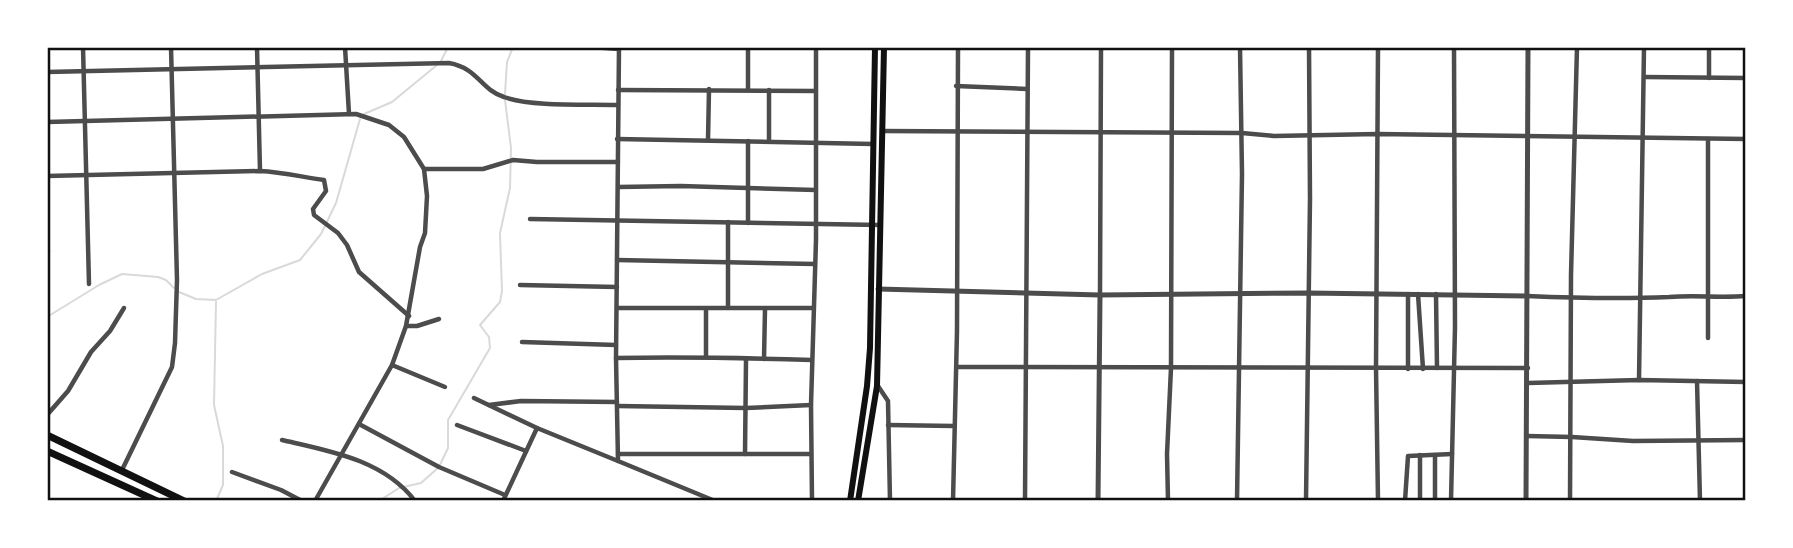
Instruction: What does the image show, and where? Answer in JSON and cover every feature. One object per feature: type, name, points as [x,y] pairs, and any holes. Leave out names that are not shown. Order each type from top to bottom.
[{"type":"highway","points":[[47,435],[184,501]]},
{"type":"highway","points":[[47,451],[157,501]]},
{"type":"main road","points":[[850,501],[867,386],[875,47]]},
{"type":"main road","points":[[858,501],[877,386],[884,47]]},
{"type":"street","points":[[83,47],[89,284]]},
{"type":"street","points":[[121,470],[172,367],[177,280],[171,47]]},
{"type":"street","points":[[257,47],[260,171]]},
{"type":"street","points":[[345,47],[349,114]]},
{"type":"street","points":[[591,47],[619,48],[616,345],[618,458]]},
{"type":"street","points":[[748,47],[748,89]]},
{"type":"street","points":[[812,501],[816,47]]},
{"type":"street","points":[[953,501],[957,367],[958,47]]},
{"type":"street","points":[[1025,501],[1028,47]]},
{"type":"street","points":[[1098,501],[1101,47]]},
{"type":"street","points":[[1168,501],[1172,47]]},
{"type":"street","points":[[1237,501],[1242,133],[1240,47]]},
{"type":"street","points":[[1306,501],[1309,47]]},
{"type":"street","points":[[1378,47],[1378,501]]},
{"type":"street","points":[[1451,501],[1454,368],[1454,47]]},
{"type":"street","points":[[1526,501],[1528,47]]},
{"type":"street","points":[[1570,501],[1571,275],[1577,47]]},
{"type":"street","points":[[1639,380],[1644,47]]},
{"type":"street","points":[[1709,47],[1709,78]]},
{"type":"street","points":[[47,72],[449,63],[461,65],[471,71],[505,98],[618,105]]},
{"type":"street","points":[[1644,77],[1746,78]]},
{"type":"street","points":[[956,86],[1027,89]]},
{"type":"street","points":[[708,140],[709,89]]},
{"type":"street","points":[[618,90],[816,90]]},
{"type":"street","points":[[769,90],[769,141]]},
{"type":"street","points":[[47,122],[349,114],[363,115],[389,125],[404,137],[424,169],[427,196],[425,233],[420,247],[409,316],[392,365],[315,501]]},
{"type":"street","points":[[882,131],[1746,139]]},
{"type":"street","points":[[617,139],[873,144]]},
{"type":"street","points":[[1708,139],[1708,338]]},
{"type":"street","points":[[748,141],[748,223]]},
{"type":"street","points":[[424,169],[483,169],[511,160],[618,162]]},
{"type":"street","points":[[47,176],[260,171],[284,172],[293,176],[324,180],[326,191],[313,208],[314,215],[338,233],[347,245],[359,272],[409,316]]},
{"type":"street","points":[[618,187],[816,190]]},
{"type":"street","points":[[530,219],[880,225]]},
{"type":"street","points":[[728,222],[728,307]]},
{"type":"street","points":[[617,260],[815,264]]},
{"type":"street","points":[[520,285],[617,287]]},
{"type":"street","points":[[878,289],[1100,295],[1377,293],[1641,299],[1671,296],[1746,296]]},
{"type":"street","points":[[1408,294],[1408,369]]},
{"type":"street","points":[[1418,294],[1423,369]]},
{"type":"street","points":[[1436,295],[1437,368]]},
{"type":"street","points":[[47,415],[68,391],[91,352],[110,331],[124,308]]},
{"type":"street","points":[[617,308],[812,308]]},
{"type":"street","points":[[764,359],[765,309]]},
{"type":"street","points":[[706,310],[706,357]]},
{"type":"street","points":[[406,326],[417,327],[439,319]]},
{"type":"street","points":[[522,342],[616,345]]},
{"type":"street","points":[[616,358],[812,360]]},
{"type":"street","points":[[745,454],[746,360]]},
{"type":"street","points":[[392,365],[445,387]]},
{"type":"street","points":[[957,367],[1528,368]]},
{"type":"street","points":[[1528,383],[1639,380],[1746,382]]},
{"type":"street","points":[[1697,381],[1700,501]]},
{"type":"street","points":[[877,386],[888,401],[890,501]]},
{"type":"street","points":[[474,398],[537,428],[618,458],[715,501]]},
{"type":"street","points":[[488,405],[521,401],[746,408],[811,405]]},
{"type":"street","points":[[359,424],[504,498],[537,428]]},
{"type":"street","points":[[457,425],[526,452]]},
{"type":"street","points":[[888,425],[954,426]]},
{"type":"street","points":[[1527,436],[1633,441],[1746,440]]},
{"type":"street","points":[[282,439],[371,465],[407,488],[415,501]]},
{"type":"street","points":[[618,458],[811,454]]},
{"type":"street","points":[[1405,501],[1407,457],[1452,454]]},
{"type":"street","points":[[1420,455],[1420,501]]},
{"type":"street","points":[[1435,455],[1435,501]]},
{"type":"street","points":[[232,472],[281,490],[302,501]]},
{"type":"waterway","points":[[441,61],[448,47]]},
{"type":"waterway","points":[[505,94],[507,62],[513,47]]},
{"type":"waterway","points":[[364,114],[392,102],[437,65]]},
{"type":"waterway","points":[[379,501],[399,488],[421,483],[439,467],[448,448],[448,420],[490,348],[489,337],[480,325],[500,302],[502,291],[500,233],[510,188],[511,148],[505,100]]},
{"type":"waterway","points":[[179,292],[196,299],[216,300],[262,274],[300,260],[321,234],[336,203],[360,119]]},
{"type":"waterway","points":[[47,317],[122,274],[158,277],[174,288]]},
{"type":"waterway","points":[[216,302],[214,405],[223,446],[223,485],[216,501]]}]
